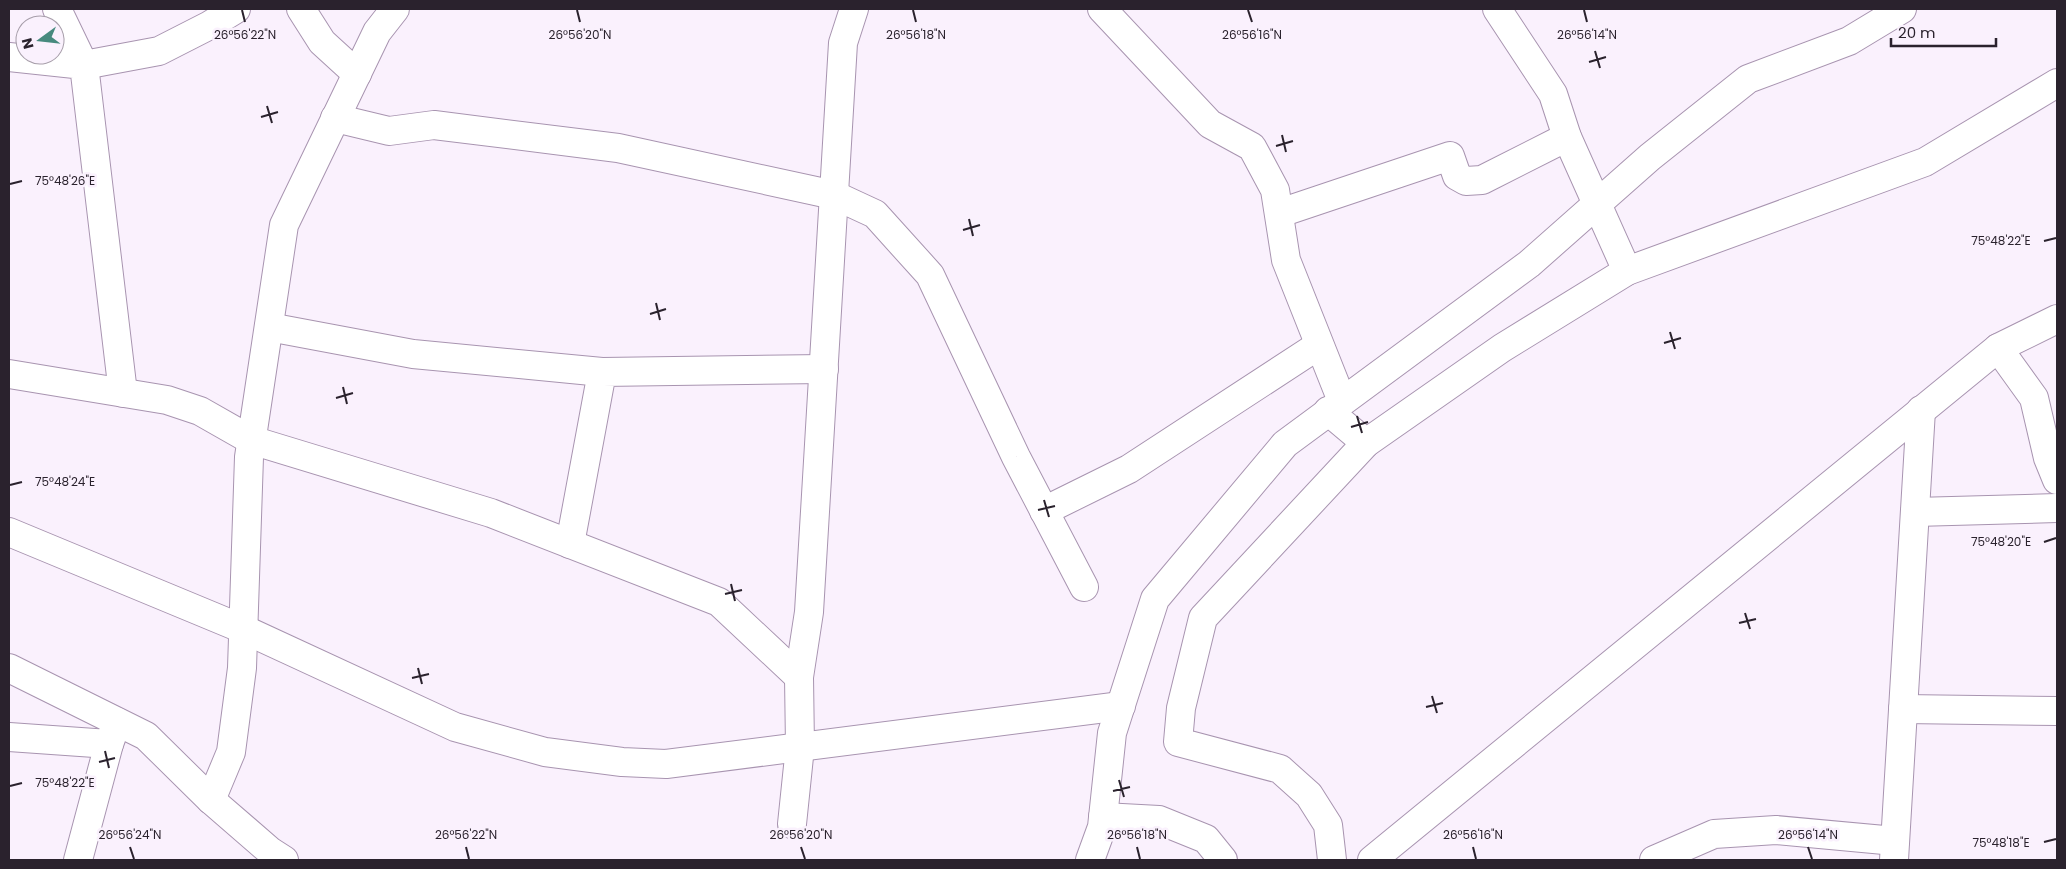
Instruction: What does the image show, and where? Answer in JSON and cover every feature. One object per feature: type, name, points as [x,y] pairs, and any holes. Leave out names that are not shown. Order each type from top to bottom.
[{"type":"street","points":[[57,9],[84,65],[123,393]]},
{"type":"street","points":[[9,57],[84,65],[159,51],[236,9]]},
{"type":"street","points":[[301,9],[322,42],[357,74]]},
{"type":"street","points":[[211,800],[231,752],[242,668],[251,440],[284,225],[377,32],[395,9]]},
{"type":"street","points":[[792,824],[800,747],[799,677],[809,612],[843,43],[854,9]]},
{"type":"street","points":[[1102,9],[1210,124],[1252,147],[1275,190],[1286,260],[1319,345],[1335,406],[1366,443]]},
{"type":"street","points":[[1497,9],[1553,94],[1567,137],[1628,271]]},
{"type":"street","points":[[1090,860],[1104,812],[1112,733],[1155,599],[1285,444],[1529,264],[1596,204],[1748,79],[1849,41],[1902,9]]},
{"type":"street","points":[[1332,860],[1328,825],[1310,795],[1280,769],[1178,742],[1182,708],[1203,618],[1366,443],[1502,348],[1628,271],[1925,162],[2057,83]]},
{"type":"street","points":[[335,118],[389,131],[434,126],[618,148],[834,195],[875,214],[930,275],[1016,457],[1084,587]]},
{"type":"street","points":[[1280,213],[1450,156],[1457,176],[1466,181],[1482,180],[1567,137]]},
{"type":"street","points":[[1372,860],[1998,348],[2057,320]]},
{"type":"street","points":[[269,327],[412,354],[602,372],[824,369]]},
{"type":"street","points":[[1044,511],[1128,469],[1319,345]]},
{"type":"street","points":[[1998,348],[2034,398],[2048,458],[2057,480]]},
{"type":"street","points":[[570,544],[602,372]]},
{"type":"street","points":[[9,374],[167,400],[200,411],[251,440],[491,512],[719,602],[799,677]]},
{"type":"street","points":[[1654,860],[1714,834],[1776,830],[1894,851],[1921,410]]},
{"type":"street","points":[[1915,512],[2057,508]]},
{"type":"street","points":[[9,532],[244,629],[454,727],[545,752],[622,762],[666,764],[1121,706]]},
{"type":"street","points":[[9,668],[113,733]]},
{"type":"street","points":[[1903,709],[2057,711]]},
{"type":"street","points":[[78,860],[113,733]]},
{"type":"street","points":[[9,737],[113,733],[146,736],[211,800],[270,851],[284,860]]},
{"type":"street","points":[[1104,812],[1159,820],[1206,839],[1223,860]]}]
